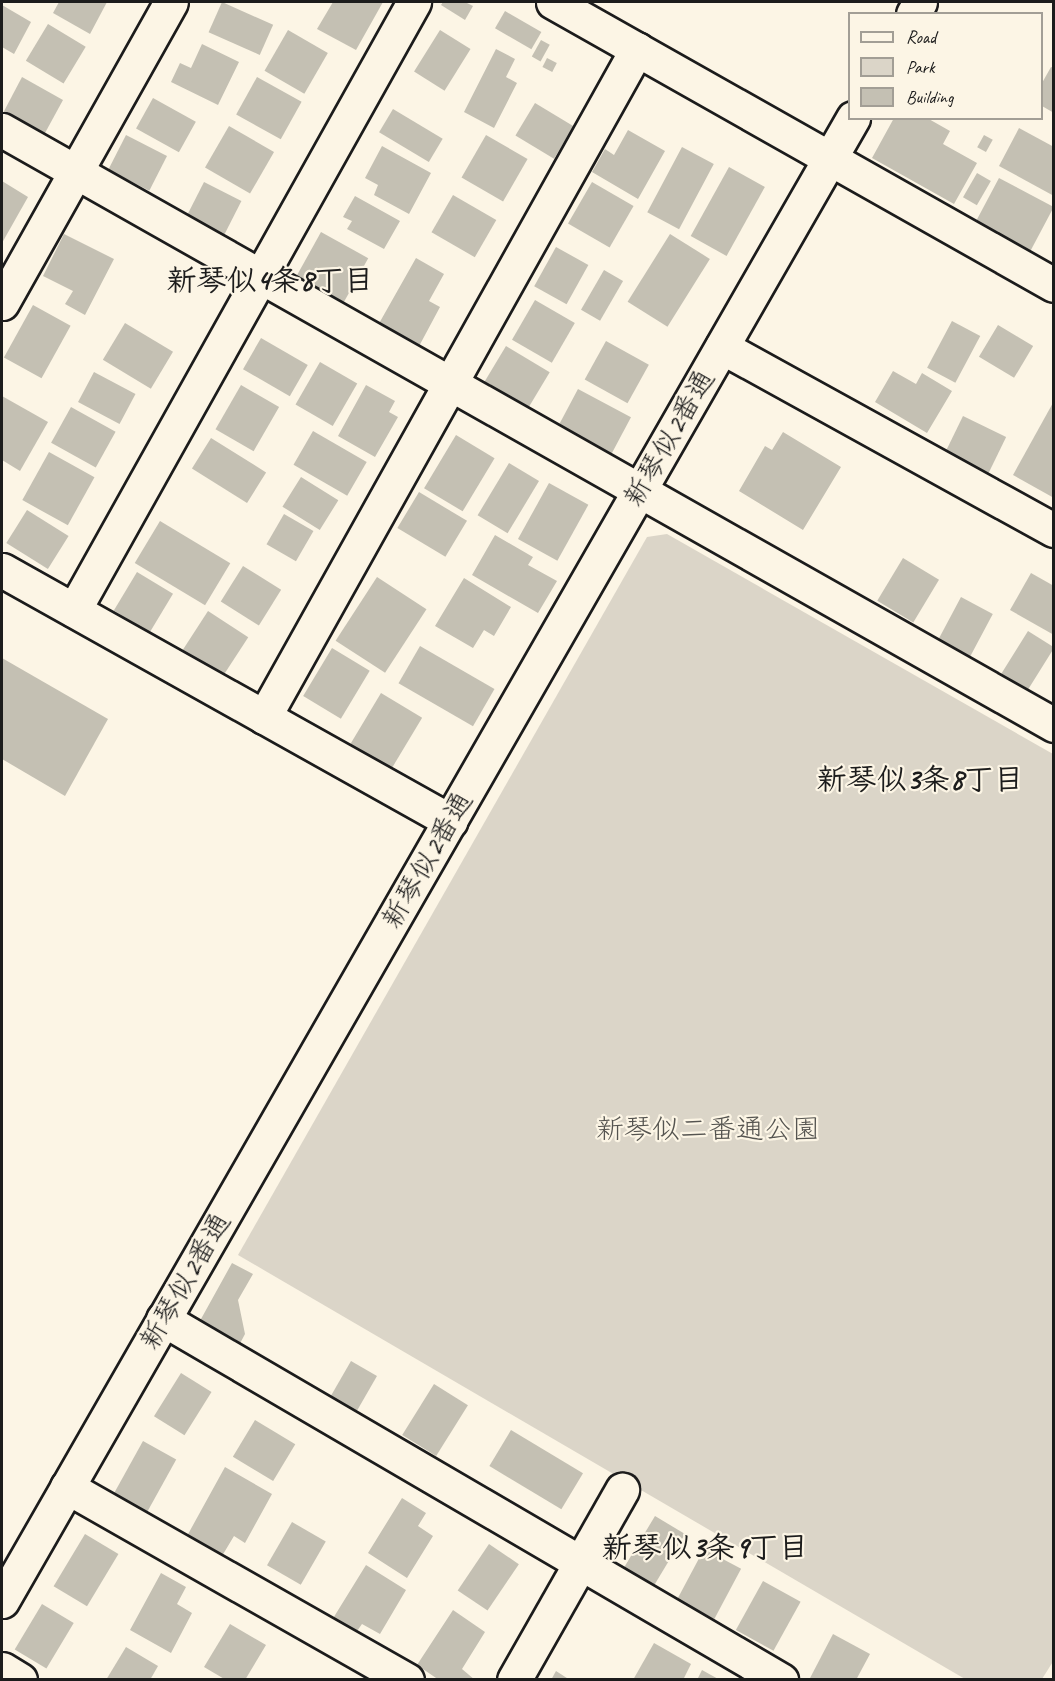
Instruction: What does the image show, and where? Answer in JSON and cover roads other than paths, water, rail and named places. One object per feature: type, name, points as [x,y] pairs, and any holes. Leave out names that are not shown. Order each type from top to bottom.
[{"type":"street","points":[[2,303],[171,2]]},
{"type":"street","points":[[74,610],[264,278],[414,2]]},
{"type":"street","points":[[553,2],[1052,280]]},
{"type":"street","points":[[264,717],[449,381],[638,49]]},
{"type":"street","name":"新琴似2番通","points":[[2,1601],[852,120]]},
{"type":"street","points":[[2,130],[1053,725]]},
{"type":"street","points":[[722,346],[1053,530]]},
{"type":"street","points":[[2,570],[450,821]]},
{"type":"street","points":[[163,1319],[781,1680]]},
{"type":"street","points":[[67,1486],[407,1680]]},
{"type":"street","points":[[514,1680],[622,1490]]},
{"type":"street","points":[[2,1669],[20,1680]]},
{"type":"district","name":"新琴似4条8丁目","points":[[270,280]]},
{"type":"district","name":"新琴似3条8丁目","points":[[920,779]]},
{"type":"district","name":"新琴似3条9丁目","points":[[705,1547]]},
{"type":"park label","name":"新琴似二番通公園","points":[[708,1129]]}]
